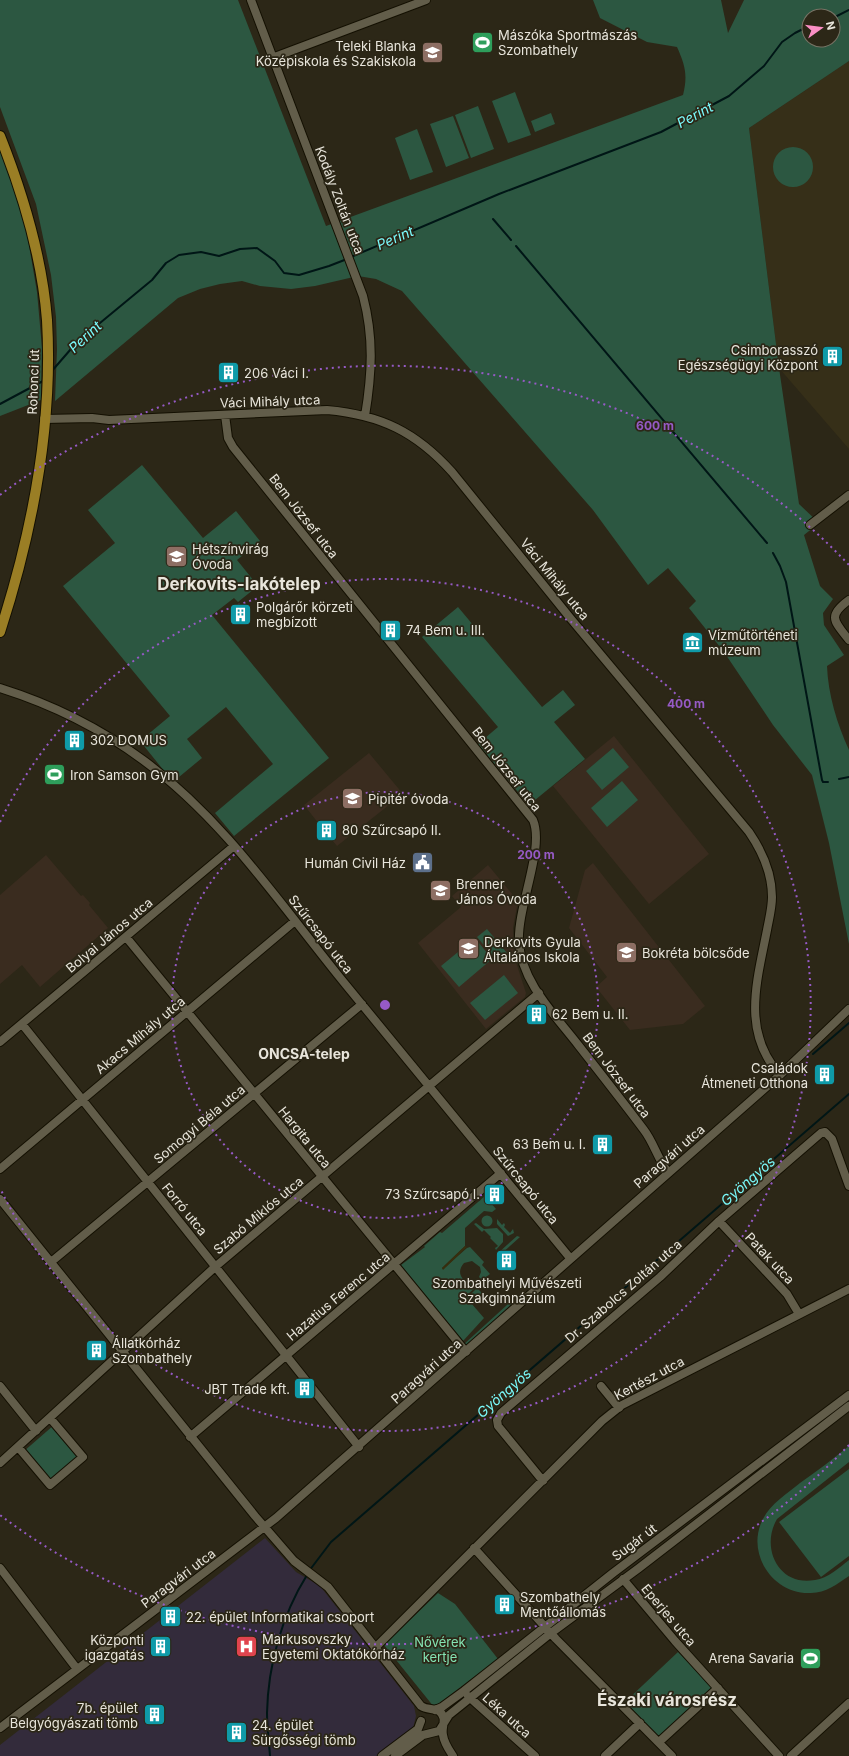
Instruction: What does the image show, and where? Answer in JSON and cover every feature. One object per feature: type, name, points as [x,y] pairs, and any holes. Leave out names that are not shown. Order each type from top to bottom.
[{"type":"main road","name":"Rohonci út","points":[[0,136],[25,206],[36,247],[46,319],[48,351],[44,420],[30,518],[15,582],[0,632]]},
{"type":"street","name":"Kodály Zoltán utca","points":[[251,0],[363,296],[371,332],[371,371],[365,416]]},
{"type":"street","points":[[272,58],[426,0]]},
{"type":"street","name":"Váci Mihály utca","points":[[44,420],[92,418],[109,420],[327,410],[349,412],[389,424],[418,440],[431,450],[452,472],[571,619],[744,826],[755,842],[766,865],[772,897],[757,980],[754,1010],[755,1025],[764,1052],[770,1064],[780,1074]]},
{"type":"street","name":"Bem József utca","points":[[225,414],[228,438],[233,447],[533,820],[536,830],[536,843],[520,916],[519,942],[523,962],[539,993],[645,1132],[668,1172]]},
{"type":"street","points":[[810,525],[849,495]]},
{"type":"street","points":[[849,600],[838,608],[834,617],[839,627],[849,640]]},
{"type":"street","name":"Szűrcsapó utca","points":[[0,688],[61,712],[87,725],[144,760],[182,793],[234,846],[570,1258]]},
{"type":"street","name":"Bolyai János utca","points":[[0,1042],[234,846]]},
{"type":"street","name":"Akacs Mihály utca","points":[[0,1169],[295,921]]},
{"type":"street","name":"Hargita utca","points":[[126,937],[466,1352]]},
{"type":"street","name":"Szabó Miklós utca","points":[[0,1463],[122,1350],[215,1267],[539,993]]},
{"type":"street","name":"Somogyi Béla utca","points":[[51,1262],[362,1004]]},
{"type":"street","name":"Paragvári utca","points":[[0,1728],[265,1528],[360,1447],[570,1258],[780,1074],[849,1010]]},
{"type":"street","name":"Forró utca","points":[[22,1024],[360,1447]]},
{"type":"street","name":"Dr. Szabolcs Zoltán utca","points":[[543,1481],[498,1426],[497,1420],[501,1413],[660,1277],[719,1221],[817,1135],[825,1132],[832,1139],[849,1186]]},
{"type":"street","name":"Hazatius Ferenc utca","points":[[190,1437],[501,1173]]},
{"type":"street","points":[[0,1199],[190,1437],[265,1528],[294,1561],[317,1577],[328,1587],[421,1706],[443,1715],[443,1736],[453,1756]]},
{"type":"street","name":"Patak utca","points":[[719,1221],[787,1294],[799,1314]]},
{"type":"street","name":"Kertész utca","points":[[376,1648],[602,1421],[618,1408],[640,1395],[849,1289]]},
{"type":"street","points":[[0,1386],[36,1431]]},
{"type":"street","points":[[601,1386],[618,1408]]},
{"type":"street","name":"Sugár út","points":[[432,1710],[442,1707],[464,1691],[544,1626],[849,1395]]},
{"type":"street","name":"Sugár út","points":[[444,1725],[449,1715],[471,1699],[551,1633],[849,1406]]},
{"type":"street","points":[[18,1447],[50,1485],[83,1457],[50,1418]]},
{"type":"street","points":[[474,1548],[544,1626],[672,1756]]},
{"type":"street","points":[[0,1568],[77,1669]]},
{"type":"street","name":"Eperjes utca","points":[[623,1579],[675,1641],[779,1756]]},
{"type":"street","points":[[659,1742],[718,1688]]},
{"type":"street","name":"Léka utca","points":[[464,1691],[534,1756]]},
{"type":"street","points":[[790,1756],[849,1703]]},
{"type":"street","points":[[421,1706],[423,1728],[440,1737],[446,1744]]},
{"type":"street","points":[[382,1756],[418,1729],[425,1712],[432,1710]]},
{"type":"street","points":[[605,1756],[640,1723]]},
{"type":"street","points":[[395,1756],[423,1735],[439,1731],[444,1725]]},
{"type":"shaded area","points":[[849,61],[849,449],[779,368],[749,128]]},
{"type":"shaded area","points":[[614,736],[709,854],[649,904],[553,786]]},
{"type":"shaded area","name":"Pipitér óvoda","points":[[369,753],[403,794],[337,846],[327,834],[333,829],[329,824],[323,829],[304,805]]},
{"type":"shaded area","points":[[46,855],[81,896],[83,895],[90,903],[89,905],[108,928],[40,987],[22,965],[0,984],[0,895]]},
{"type":"shaded area","name":"Bokréta bölcsőde","points":[[593,863],[705,1006],[683,1024],[630,1030],[596,987],[607,977],[569,928],[585,870]]},
{"type":"shaded area","name":"Derkovits Gyula Általános Iskola","points":[[488,865],[518,901],[513,928],[514,956],[526,993],[525,997],[486,1029],[418,943],[461,907],[452,896]]},
{"type":"shaded area","name":"Markusovszky Egyetemi Oktatókórház","points":[[265,1538],[296,1572],[320,1586],[414,1706],[416,1716],[413,1728],[376,1756],[0,1756],[0,1745]]},
{"type":"green space","points":[[0,0],[238,0],[326,226],[683,95],[685,70],[677,47],[647,42],[600,18],[593,0],[721,0],[728,33],[744,0],[849,0],[849,61],[749,128],[779,368],[799,504],[819,523],[804,535],[820,586],[833,599],[823,613],[824,625],[844,655],[827,666],[829,687],[834,709],[849,750],[849,944],[829,843],[812,775],[773,725],[724,652],[689,608],[696,601],[668,568],[648,585],[593,510],[402,291],[376,279],[358,276],[315,286],[291,289],[260,286],[242,281],[200,289],[178,298],[55,401],[57,349],[56,317],[51,275],[36,204],[0,107]]},
{"type":"green space","points":[[515,92],[531,135],[508,143],[492,101]]},
{"type":"green space","points":[[478,106],[494,149],[471,158],[455,115]]},
{"type":"green space","points":[[551,113],[555,124],[535,132],[531,121]]},
{"type":"green space","points":[[453,116],[469,158],[446,167],[430,124]]},
{"type":"green space","points":[[417,129],[433,172],[410,180],[395,138]]},
{"type":"green space","points":[[789,147],[797,147],[804,150],[810,156],[813,167],[810,178],[804,184],[797,187],[789,187],[782,184],[776,178],[773,171],[773,163],[776,156],[782,150]]},
{"type":"green space","points":[[0,149],[24,216],[37,292],[42,348],[41,400],[0,416]]},
{"type":"green space","points":[[142,465],[203,538],[236,511],[260,541],[237,560],[258,586],[238,602],[234,598],[212,615],[329,758],[234,836],[215,813],[273,764],[226,707],[187,739],[202,758],[173,782],[140,741],[170,716],[63,586],[115,543],[88,510]]},
{"type":"green space","points":[[458,607],[542,707],[563,690],[575,705],[554,722],[585,759],[529,805],[478,744],[498,727],[422,637]]},
{"type":"green space","points":[[613,748],[629,767],[602,790],[586,771]]},
{"type":"green space","points":[[622,781],[638,800],[607,827],[591,808]]},
{"type":"green space","points":[[487,929],[507,953],[497,961],[477,937]]},
{"type":"green space","points":[[475,938],[492,959],[459,987],[441,966]]},
{"type":"green space","points":[[504,975],[518,993],[485,1020],[470,1003]]},
{"type":"green space","points":[[485,1196],[496,1209],[492,1212],[484,1211],[465,1228],[465,1246],[442,1268],[443,1269],[470,1247],[484,1262],[482,1265],[490,1274],[482,1280],[479,1277],[481,1272],[480,1267],[472,1261],[464,1263],[462,1266],[460,1272],[461,1277],[468,1284],[476,1284],[476,1287],[468,1294],[469,1296],[477,1288],[482,1293],[471,1303],[484,1318],[463,1341],[401,1265],[425,1247],[424,1246],[440,1232],[442,1233]]},
{"type":"green space","points":[[487,1215],[491,1217],[493,1221],[491,1225],[487,1227],[483,1225],[481,1221],[483,1217]]},
{"type":"green space","points":[[497,1219],[502,1225],[504,1223],[504,1227],[510,1233],[513,1229],[514,1233],[508,1236],[497,1224]]},
{"type":"green space","points":[[476,1223],[484,1229],[497,1228],[503,1234],[503,1242],[496,1250],[495,1248],[498,1246],[484,1230],[482,1232],[474,1224]]},
{"type":"green space","points":[[517,1236],[520,1237],[499,1256],[497,1254]]},
{"type":"green space","points":[[518,1295],[520,1296],[469,1344],[463,1345]]},
{"type":"green space","points":[[54,1425],[81,1456],[50,1483],[23,1452]]},
{"type":"green space","points":[[849,1446],[849,1462],[777,1519],[772,1530],[772,1553],[776,1563],[791,1578],[802,1581],[820,1579],[833,1572],[849,1560],[849,1576],[831,1588],[816,1593],[797,1592],[785,1587],[774,1579],[766,1570],[760,1558],[758,1532],[766,1513],[770,1508]]},
{"type":"green space","points":[[849,1469],[849,1556],[821,1577],[779,1522]]},
{"type":"green space","name":"Nővérek kertje","points":[[438,1593],[455,1604],[498,1659],[434,1707],[384,1645]]},
{"type":"green space","points":[[678,1652],[713,1689],[661,1739],[625,1702]]},
{"type":"sand","points":[[465,1246],[467,1247],[443,1270],[442,1268]]},
{"type":"waterway","name":"Perint","points":[[841,14],[849,10]]},
{"type":"waterway","name":"Perint","points":[[351,257],[499,194],[661,132],[729,96],[764,66],[782,42],[801,30]]},
{"type":"waterway","points":[[493,219],[511,240]]},
{"type":"waterway","points":[[516,246],[767,543]]},
{"type":"waterway","name":"Perint","points":[[51,372],[77,342],[152,280],[166,263],[179,255],[201,252],[219,256],[240,249],[257,248],[275,261],[284,273],[299,275],[347,259]]},
{"type":"waterway","name":"Perint","points":[[0,404],[43,381]]},
{"type":"waterway","points":[[773,553],[786,582],[822,780],[823,782],[828,782]]},
{"type":"waterway","points":[[839,779],[849,777]]},
{"type":"waterway","points":[[813,1054],[849,1023]]},
{"type":"waterway","name":"Gyöngyös","points":[[309,1571],[331,1542],[849,1094]]},
{"type":"waterway","name":"Gyöngyös","points":[[270,1756],[267,1713],[270,1677],[278,1641],[290,1607],[307,1575]]},
{"type":"place","name":"Mászóka Sportmászás Szombathely","points":[[483,42]]},
{"type":"place","name":"Teleki Blanka Középiskola és Szakiskola","points":[[432,53]]},
{"type":"place","name":"Csimborasszó Egészségügyi Központ","points":[[833,357]]},
{"type":"place","name":"206 Váci I.","points":[[228,373]]},
{"type":"place","name":"Hétszínvirág Óvoda","points":[[176,556]]},
{"type":"place","name":"Polgárőr körzeti megbízott","points":[[241,614]]},
{"type":"place","name":"74 Bem u. III.","points":[[390,630]]},
{"type":"place","name":"Vízműtörténeti múzeum","points":[[692,642]]},
{"type":"place","name":"302 DOMUS","points":[[74,740]]},
{"type":"place","name":"Iron Samson Gym","points":[[54,775]]},
{"type":"place","name":"Pipitér óvoda","points":[[353,799]]},
{"type":"place","name":"80 Szűrcsapó II.","points":[[327,830]]},
{"type":"place","name":"Humán Civil Ház","points":[[422,863]]},
{"type":"place","name":"Brenner János Óvoda","points":[[440,891]]},
{"type":"place","name":"Derkovits Gyula Általános Iskola","points":[[469,949]]},
{"type":"place","name":"Bokréta bölcsőde","points":[[626,953]]},
{"type":"place","name":"62 Bem u. II.","points":[[536,1014]]},
{"type":"place","name":"Családok Átmeneti Otthona","points":[[824,1075]]},
{"type":"place","name":"63 Bem u. I.","points":[[602,1144]]},
{"type":"place","name":"73 Szűrcsapó I.","points":[[495,1194]]},
{"type":"place","name":"Szombathelyi Művészeti Szakgimnázium","points":[[507,1261]]},
{"type":"place","name":"Állatkórház Szombathely","points":[[96,1350]]},
{"type":"place","name":"JBT Trade kft.","points":[[305,1389]]},
{"type":"place","name":"Szombathely Mentőállomás","points":[[504,1604]]},
{"type":"place","name":"22. épület Informatikai csoport","points":[[171,1617]]},
{"type":"place","name":"Markusovszky Egyetemi Oktatókórház","points":[[247,1646]]},
{"type":"place","name":"Központi igazgatás","points":[[160,1647]]},
{"type":"place","name":"Arena Savaria","points":[[810,1658]]},
{"type":"place","name":"7b. épület Belgyógyászati tömb","points":[[154,1715]]},
{"type":"place","name":"24. épület Sürgősségi tömb","points":[[237,1732]]},
{"type":"district","name":"Derkovits-lakótelep","points":[[239,584]]},
{"type":"district","name":"ONCSA-telep","points":[[304,1054]]},
{"type":"district","name":"Északi városrész","points":[[667,1700]]}]
